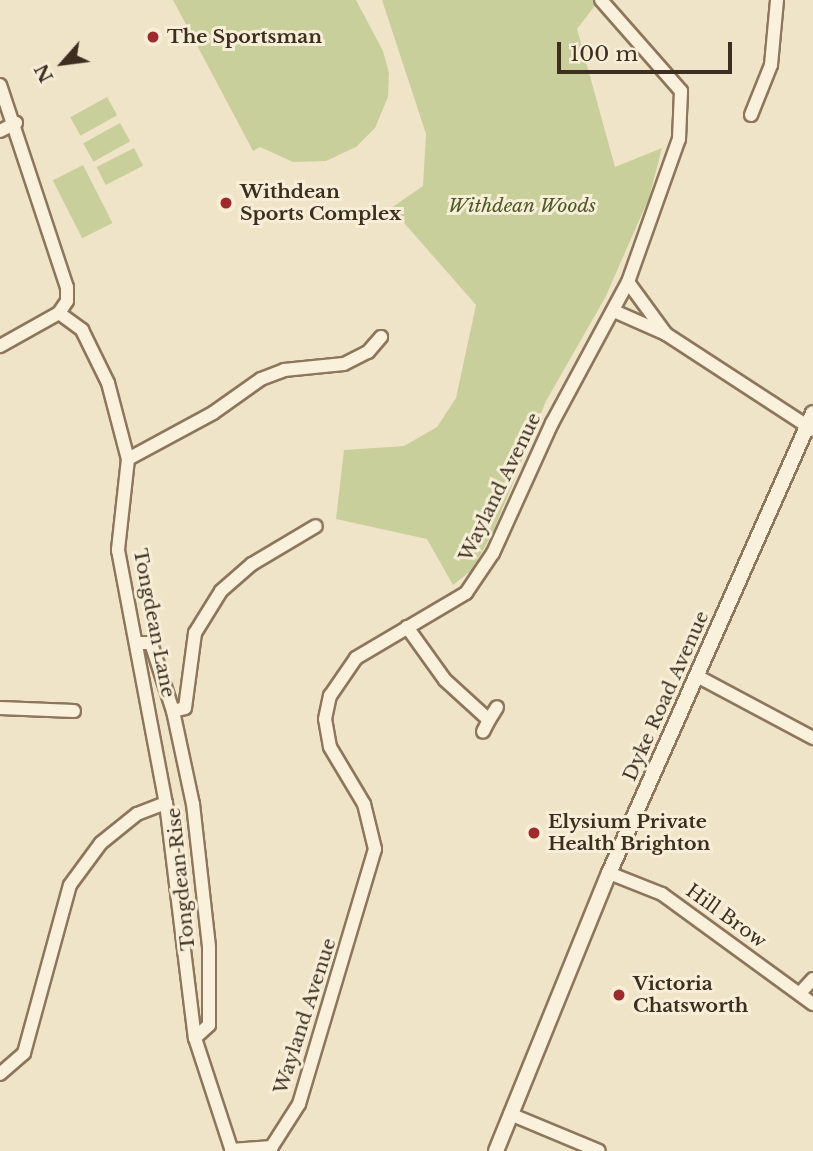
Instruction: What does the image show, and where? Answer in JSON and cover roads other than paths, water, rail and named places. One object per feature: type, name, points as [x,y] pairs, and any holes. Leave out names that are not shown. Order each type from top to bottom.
[{"type":"street","name":"Wayland Avenue","points":[[271,1149],[299,1104],[375,849],[364,804],[330,747],[325,719],[331,696],[356,659],[466,593],[493,553],[552,423],[628,282],[679,139],[681,91],[601,0]]},
{"type":"street","points":[[751,115],[771,65],[778,0]]},
{"type":"street","points":[[0,85],[16,123],[67,287],[67,301],[59,313],[0,346]]},
{"type":"street","points":[[0,131],[16,123]]},
{"type":"street","points":[[628,282],[666,334]]},
{"type":"street","points":[[614,311],[666,334],[811,423]]},
{"type":"street","name":"Tongdean Lane","points":[[59,313],[82,330],[108,383],[128,459],[118,550],[139,643],[166,803],[195,1038],[232,1150]]},
{"type":"street","points":[[128,459],[213,413],[261,379],[284,370],[344,364],[368,352],[381,337]]},
{"type":"street","name":"Dyke Road Avenue","points":[[496,1151],[609,873],[811,423]]},
{"type":"street","points":[[173,711],[185,708],[195,633],[221,591],[251,564],[316,526]]},
{"type":"street","points":[[407,627],[445,680],[489,720]]},
{"type":"street","name":"Tongdean Rise","points":[[139,643],[151,643],[173,711],[193,804],[209,947],[209,1025],[195,1038]]},
{"type":"street","points":[[697,676],[813,738]]},
{"type":"street","points":[[483,732],[497,707]]},
{"type":"street","points":[[0,708],[74,711]]},
{"type":"street","points":[[0,1074],[24,1053],[70,885],[101,844],[137,814],[166,803]]},
{"type":"street","name":"Hill Brow","points":[[609,873],[662,894],[813,1004]]},
{"type":"street","points":[[800,993],[813,979]]},
{"type":"street","points":[[510,1114],[599,1151]]},
{"type":"street","points":[[232,1150],[271,1149]]},
{"type":"place","name":"The Sportsman","points":[[153,37]]},
{"type":"place","name":"Withdean Sports Complex","points":[[226,203]]},
{"type":"place","name":"Elysium Private Health Brighton","points":[[534,833]]},
{"type":"place","name":"Victoria Chatsworth","points":[[619,995]]},
{"type":"park label","name":"Withdean Woods","points":[[522,206]]}]
